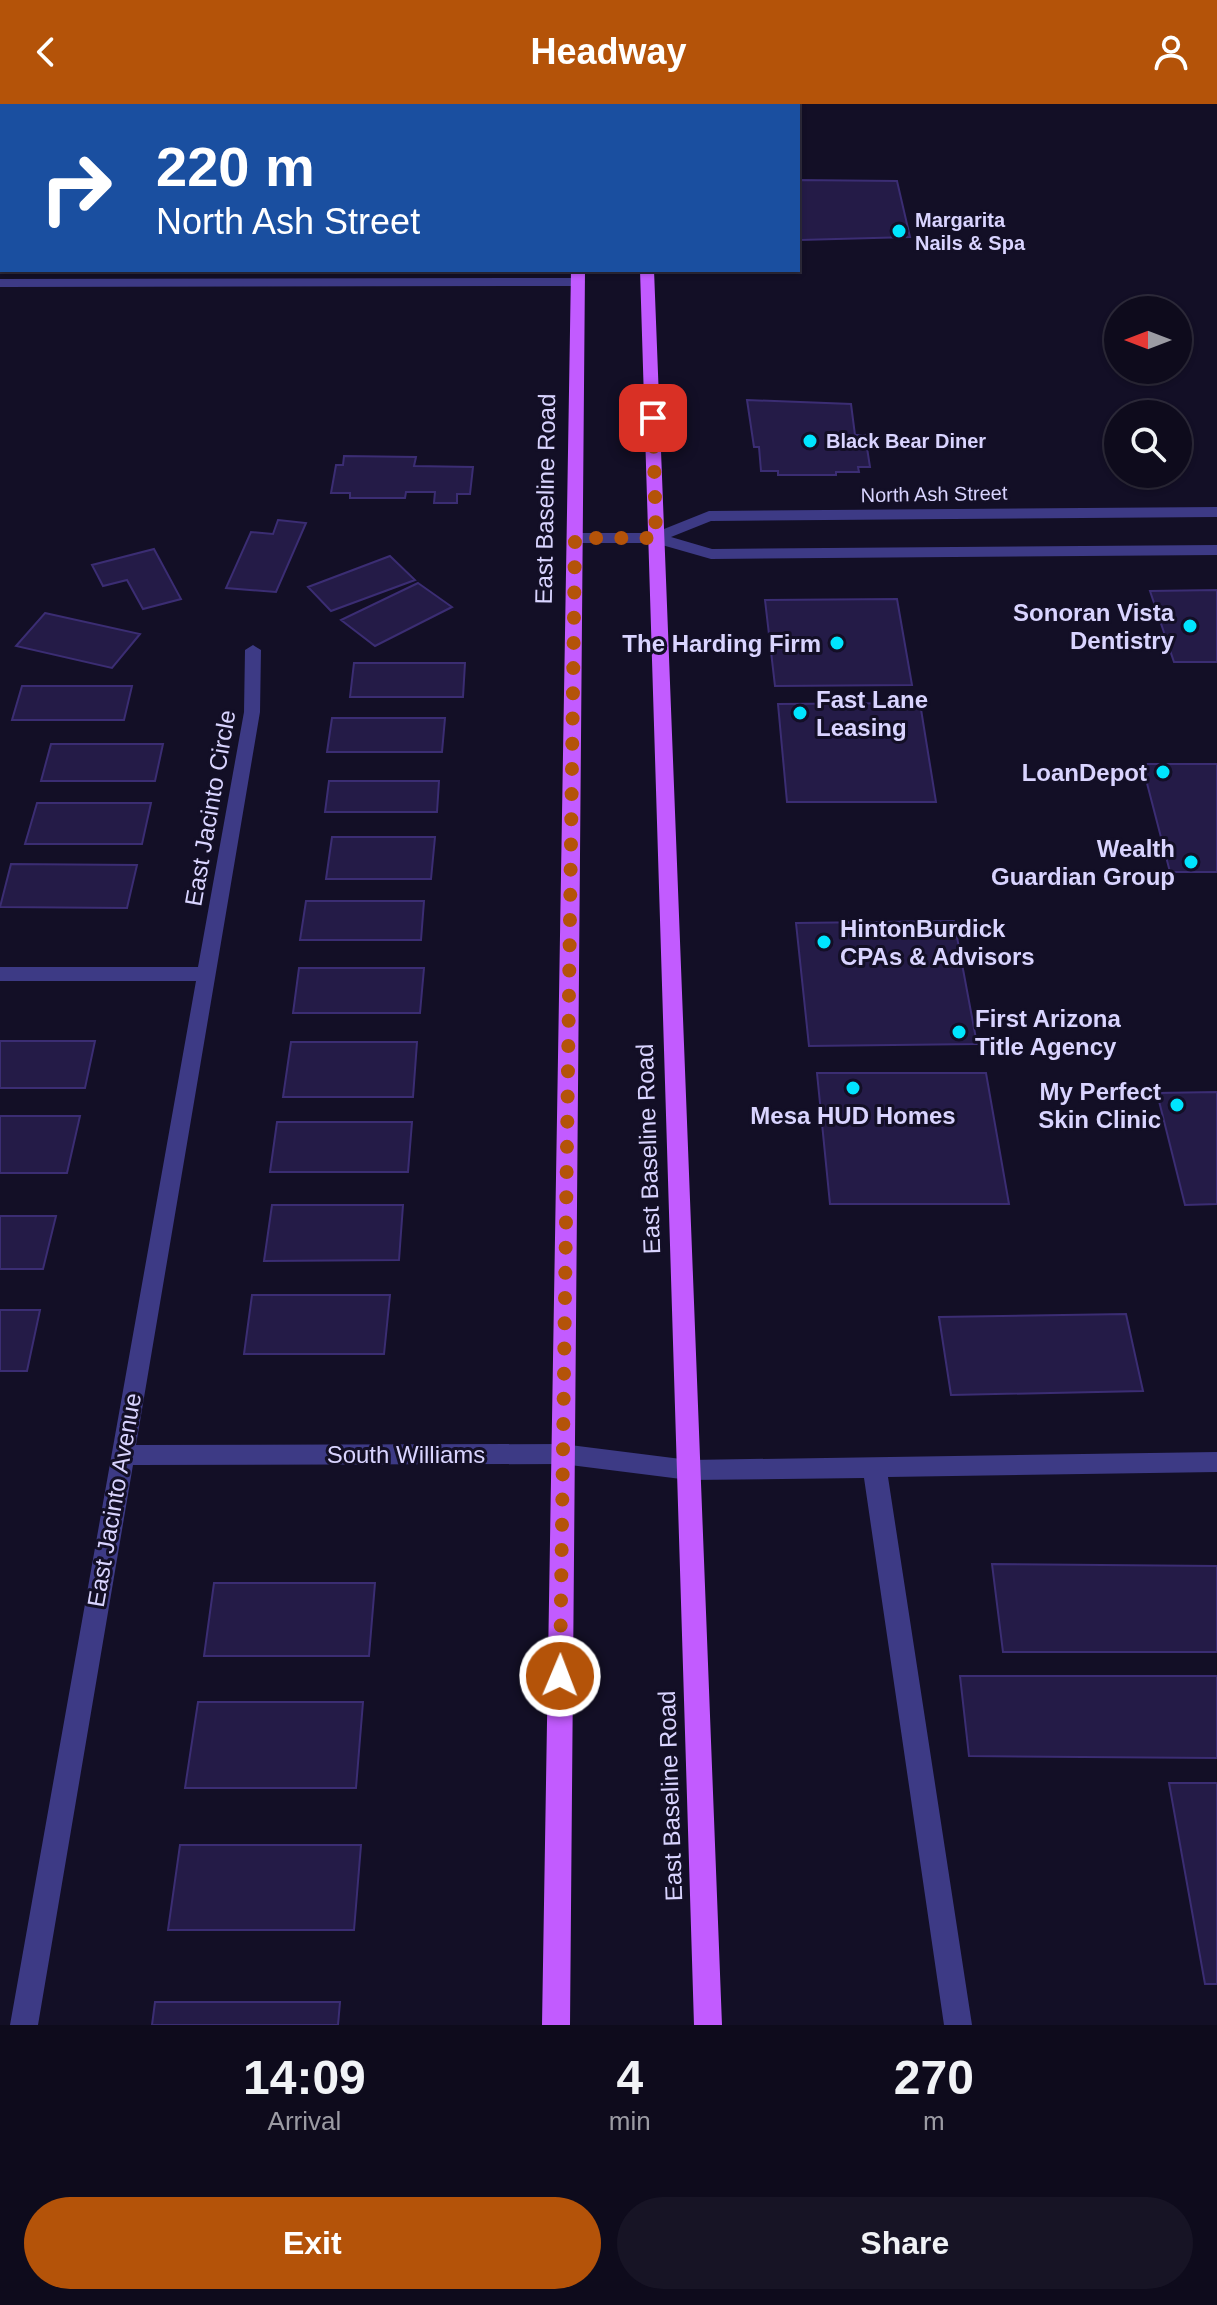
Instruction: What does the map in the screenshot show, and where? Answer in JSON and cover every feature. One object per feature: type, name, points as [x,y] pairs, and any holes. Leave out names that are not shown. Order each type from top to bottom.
[{"type":"main road","name":"East Baseline Road","points":[[647,272],[708,2025]]},
{"type":"main road","name":"East Baseline Road","points":[[556,2025],[578,276]]},
{"type":"street","points":[[0,283],[200,277],[578,276]]},
{"type":"street","name":"North Ash Street","points":[[656,538],[709,516],[1217,512]]},
{"type":"street","name":"North Ash Street","points":[[575,538],[656,538],[711,554],[1217,550]]},
{"type":"street","name":"East Jacinto Circle","points":[[204,974],[252,712],[253,650]]},
{"type":"street","points":[[0,974],[204,974]]},
{"type":"street","name":"East Jacinto Avenue","points":[[24,2025],[204,974]]},
{"type":"street","name":"South Williams","points":[[122,1455],[562,1454],[689,1470],[1217,1462]]},
{"type":"street","points":[[875,1469],[958,2025]]},
{"type":"building","points":[[800,180],[897,181],[910,237],[800,240]]},
{"type":"building","name":"Black Bear Diner","points":[[747,400],[851,404],[855,435],[865,435],[870,467],[858,467],[859,472],[836,472],[836,475],[778,475],[778,471],[761,471],[759,447],[754,447]]},
{"type":"building","points":[[344,456],[416,457],[414,466],[473,467],[470,494],[457,494],[457,503],[434,503],[435,492],[406,492],[405,498],[350,498],[350,493],[331,493],[336,465],[343,465]]},
{"type":"building","points":[[278,520],[306,523],[276,592],[226,588],[251,532],[273,534]]},
{"type":"building","points":[[154,549],[181,599],[143,609],[127,580],[103,586],[92,565]]},
{"type":"building","points":[[390,556],[415,580],[331,611],[308,587]]},
{"type":"building","points":[[418,583],[452,607],[375,646],[341,620]]},
{"type":"building","name":"Sonoran Vista Dentistry","points":[[1217,590],[1217,662],[1174,662],[1150,591]]},
{"type":"building","name":"The Harding Firm","points":[[897,599],[912,685],[775,686],[765,600]]},
{"type":"building","points":[[45,613],[140,634],[112,668],[16,646]]},
{"type":"building","points":[[354,663],[465,663],[463,697],[350,697]]},
{"type":"building","points":[[22,686],[132,686],[124,720],[12,720]]},
{"type":"building","points":[[920,703],[936,802],[787,802],[778,704]]},
{"type":"building","points":[[332,718],[445,718],[442,752],[327,752]]},
{"type":"building","points":[[51,744],[163,744],[155,781],[41,781]]},
{"type":"building","points":[[1142,764],[1217,764],[1217,872],[1170,872]]},
{"type":"building","points":[[329,781],[439,781],[437,812],[325,812]]},
{"type":"building","points":[[37,803],[151,803],[142,844],[25,844]]},
{"type":"building","points":[[332,837],[435,837],[431,879],[326,879]]},
{"type":"building","points":[[11,864],[137,865],[127,908],[0,907]]},
{"type":"building","points":[[306,901],[424,901],[421,940],[300,940]]},
{"type":"building","points":[[954,921],[977,1044],[809,1046],[796,923]]},
{"type":"building","points":[[299,968],[424,968],[420,1013],[293,1013]]},
{"type":"building","points":[[0,1041],[95,1041],[85,1088],[0,1088]]},
{"type":"building","points":[[291,1042],[417,1042],[413,1097],[283,1097]]},
{"type":"building","points":[[817,1073],[986,1073],[1009,1204],[830,1204]]},
{"type":"building","points":[[1217,1092],[1217,1204],[1185,1205],[1157,1093]]},
{"type":"building","points":[[0,1116],[80,1116],[67,1173],[0,1173]]},
{"type":"building","points":[[277,1122],[412,1122],[408,1172],[270,1172]]},
{"type":"building","points":[[272,1205],[403,1205],[399,1260],[264,1261]]},
{"type":"building","points":[[0,1216],[56,1216],[43,1269],[0,1269]]},
{"type":"building","points":[[252,1295],[390,1295],[384,1354],[244,1354]]},
{"type":"building","points":[[0,1310],[40,1310],[27,1371],[0,1371]]},
{"type":"building","points":[[1126,1314],[1143,1391],[951,1395],[939,1317]]},
{"type":"building","points":[[992,1564],[1217,1566],[1217,1652],[1003,1652]]},
{"type":"building","points":[[214,1583],[375,1583],[369,1656],[204,1656]]},
{"type":"building","points":[[960,1676],[1217,1676],[1217,1758],[969,1756]]},
{"type":"building","points":[[198,1702],[363,1702],[356,1788],[185,1788]]},
{"type":"building","points":[[1169,1783],[1217,1783],[1217,1984],[1205,1984]]},
{"type":"building","points":[[180,1845],[361,1845],[354,1930],[168,1930]]},
{"type":"building","points":[[155,2002],[340,2002],[338,2025],[152,2025]]},
{"type":"place","name":"Margarita Nails & Spa","points":[[899,231]]},
{"type":"place","name":"Black Bear Diner","points":[[810,441]]},
{"type":"place","name":"Sonoran Vista Dentistry","points":[[1190,626]]},
{"type":"place","name":"The Harding Firm","points":[[837,643]]},
{"type":"place","name":"Fast Lane Leasing","points":[[800,713]]},
{"type":"place","name":"LoanDepot","points":[[1163,772]]},
{"type":"place","name":"Wealth Guardian Group","points":[[1191,862]]},
{"type":"place","name":"HintonBurdick CPAs & Advisors","points":[[824,942]]},
{"type":"place","name":"First Arizona Title Agency","points":[[959,1032]]},
{"type":"place","name":"Mesa HUD Homes","points":[[853,1088]]},
{"type":"place","name":"My Perfect Skin Clinic","points":[[1177,1105]]},
{"type":"route","points":[[560,1676],[575,538],[656,538],[653,418]]}]
